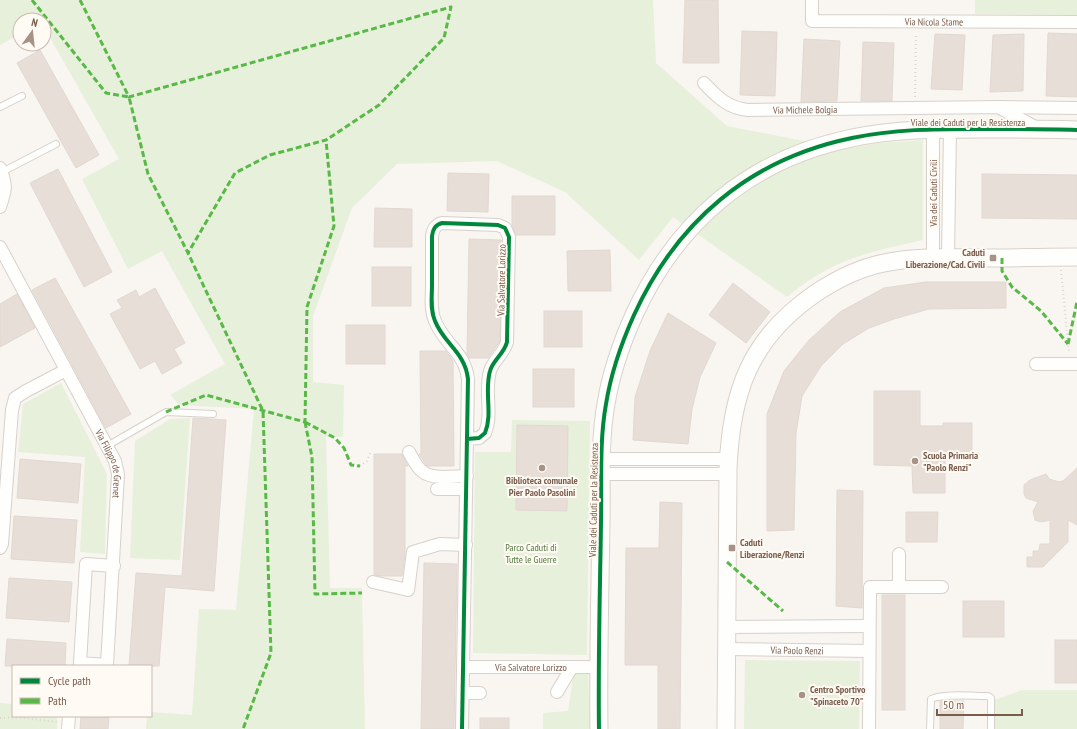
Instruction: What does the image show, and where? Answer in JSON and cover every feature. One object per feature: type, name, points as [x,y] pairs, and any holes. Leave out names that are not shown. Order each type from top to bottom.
[{"type":"street","name":"Via Nicola Stame","points":[[812,0],[812,21],[1077,22]]},
{"type":"street","name":"Via Michele Bolgia","points":[[704,83],[726,103],[744,109],[999,107],[1077,108]]},
{"type":"street","name":"Via Michele Bolgia","points":[[999,107],[1040,130]]},
{"type":"street","points":[[914,129],[915,108]]},
{"type":"street","name":"Viale dei Caduti per la Resistenza","points":[[599,729],[598,667],[601,467],[605,408],[612,375],[622,344],[637,310],[653,277],[686,232],[717,202],[767,168],[803,152],[833,142],[884,132],[914,129],[1077,130]]},
{"type":"street","name":"Via dei Caduti Civili","points":[[940,258],[942,129]]},
{"type":"street","name":"Via dei Caduti Civili","points":[[940,258],[942,129]]},
{"type":"street","points":[[0,207],[6,191],[5,181],[1,170]]},
{"type":"street","name":"Via Salvatore Lorizzo","points":[[462,729],[464,693],[466,489],[468,379],[465,365],[436,324],[432,309],[432,236],[436,226],[442,223],[498,225],[505,228],[509,236],[507,342],[504,350],[495,360],[488,380],[488,423],[486,434],[479,438],[467,439]]},
{"type":"street","name":"Via Filippo de Grenet","points":[[0,246],[115,461],[118,474],[114,566],[107,665],[79,665],[86,564],[114,566]]},
{"type":"street","points":[[726,729],[728,467],[733,418],[741,384],[756,354],[770,333],[781,321],[813,295],[852,272],[884,262],[940,258],[1077,257]]},
{"type":"street","points":[[1036,364],[1073,364]]},
{"type":"street","points":[[1,546],[12,410],[15,398],[66,370]]},
{"type":"street","points":[[408,452],[417,466],[426,474],[436,476],[467,476]]},
{"type":"street","points":[[601,467],[728,467]]},
{"type":"street","points":[[437,488],[466,489]]},
{"type":"street","points":[[373,582],[408,590],[413,552],[440,544],[466,545]]},
{"type":"street","points":[[899,554],[899,587]]},
{"type":"street","points":[[869,729],[870,587],[942,587]]},
{"type":"street","points":[[726,627],[869,626]]},
{"type":"street","name":"Via Paolo Renzi","points":[[726,649],[869,651]]},
{"type":"street","name":"Via Salvatore Lorizzo","points":[[464,667],[598,667]]},
{"type":"street","points":[[557,692],[572,667]]},
{"type":"street","points":[[464,693],[480,694]]},
{"type":"lane","points":[[0,107],[22,96]]},
{"type":"lane","points":[[1,170],[56,144]]},
{"type":"lane","points":[[107,446],[166,412],[214,414]]},
{"type":"lane","points":[[930,729],[931,699],[935,697],[959,695],[988,696],[991,698],[991,729]]},
{"type":"path","points":[[915,108],[916,22]]},
{"type":"path","points":[[1060,257],[1073,364]]},
{"type":"path","points":[[360,466],[367,461],[371,452]]},
{"type":"path","points":[[0,718],[15,717],[68,723]]},
{"type":"green space","points":[[0,0],[653,0],[656,63],[727,126],[845,149],[878,143],[923,140],[923,240],[851,259],[819,274],[803,284],[787,297],[673,217],[639,260],[565,192],[497,161],[397,164],[352,208],[313,316],[313,382],[344,385],[343,437],[326,437],[330,588],[362,588],[365,729],[146,729],[147,717],[152,717],[152,712],[192,715],[199,609],[236,610],[254,409],[179,405],[170,395],[225,364],[162,251],[128,269],[82,179],[119,159],[52,41],[52,12],[12,12],[12,38],[0,45]]},
{"type":"green space","points":[[975,0],[1077,0],[1077,15],[975,14]]},
{"type":"green space","points":[[61,383],[107,474],[105,554],[80,552],[85,457],[18,452],[23,404]]},
{"type":"green space","points":[[190,418],[180,560],[130,558],[135,441],[170,419]]},
{"type":"green space","name":"Parco Caduti di Tutte le Guerre","points":[[512,420],[590,421],[587,655],[473,653],[475,452],[511,452]]},
{"type":"green space","name":"Centro Sportivo \"Spinaceto 70\"","points":[[745,660],[860,661],[859,729],[744,729]]},
{"type":"green space","points":[[574,672],[588,672],[590,729],[543,729],[543,713],[568,711]]},
{"type":"green space","points":[[1022,690],[1077,690],[1077,729],[995,729],[995,700]]},
{"type":"green space","points":[[0,703],[12,704],[12,717],[57,717],[57,729],[0,729]]},
{"type":"building","points":[[685,0],[718,0],[719,63],[683,63]]},
{"type":"building","points":[[742,31],[777,32],[775,96],[740,95]]},
{"type":"building","points":[[1048,33],[1077,34],[1077,97],[1046,96]]},
{"type":"building","points":[[935,34],[965,35],[962,90],[931,89]]},
{"type":"building","points":[[1024,34],[1023,91],[990,92],[993,35]]},
{"type":"building","points":[[804,39],[840,41],[837,101],[801,102]]},
{"type":"building","points":[[863,42],[894,43],[892,101],[861,101]]},
{"type":"building","points":[[36,52],[41,52],[99,155],[76,168],[17,63]]},
{"type":"building","points":[[58,169],[112,272],[84,287],[30,183]]},
{"type":"building","points":[[448,173],[489,174],[488,212],[447,211]]},
{"type":"building","points":[[982,174],[1077,175],[1077,219],[982,218]]},
{"type":"building","points":[[512,196],[555,196],[555,235],[516,235],[512,225]]},
{"type":"building","points":[[375,208],[412,209],[412,247],[374,247]]},
{"type":"building","points":[[469,239],[501,240],[500,341],[488,358],[469,358],[467,354]]},
{"type":"building","points":[[610,250],[611,291],[568,291],[567,251]]},
{"type":"building","points":[[372,267],[411,267],[411,306],[372,306]]},
{"type":"building","points":[[55,278],[131,414],[106,428],[32,290]]},
{"type":"building","points":[[926,282],[1006,282],[1006,308],[929,309],[869,328],[843,344],[821,366],[802,396],[796,433],[794,530],[767,531],[767,414],[784,371],[809,340],[840,312],[884,288]]},
{"type":"building","points":[[733,283],[770,312],[746,343],[709,315]]},
{"type":"building","points":[[155,288],[185,343],[174,349],[182,363],[162,374],[155,361],[140,369],[110,314],[122,308],[117,300],[136,290],[139,297]]},
{"type":"building","points":[[17,294],[35,328],[0,347],[0,304]]},
{"type":"building","points":[[544,311],[582,311],[582,347],[544,347]]},
{"type":"building","points":[[668,313],[716,343],[700,377],[692,409],[688,444],[633,440],[635,397],[650,351]]},
{"type":"building","points":[[346,325],[385,325],[385,364],[346,364]]},
{"type":"building","points":[[420,351],[446,351],[453,361],[454,466],[427,466],[419,454],[421,454]]},
{"type":"building","points":[[533,369],[574,369],[574,407],[533,407]]},
{"type":"building","points":[[874,391],[920,391],[920,426],[943,426],[943,423],[972,423],[972,452],[945,452],[945,493],[913,493],[912,466],[874,465]]},
{"type":"building","points":[[193,418],[226,420],[214,591],[165,587],[159,666],[129,665],[136,573],[182,576]]},
{"type":"building","name":"Biblioteca comunale Pier Paolo Pasolini","points":[[517,425],[568,426],[567,511],[516,510]]},
{"type":"building","points":[[374,454],[402,454],[408,466],[405,466],[405,554],[402,576],[374,575]]},
{"type":"building","points":[[20,459],[81,464],[78,503],[17,498]]},
{"type":"building","points":[[1077,468],[1077,525],[1068,520],[1068,542],[1043,567],[1027,567],[1027,557],[1033,557],[1033,551],[1039,551],[1040,544],[1050,544],[1050,520],[1041,522],[1035,520],[1033,511],[1038,502],[1026,498],[1024,494],[1024,485],[1030,480],[1046,474],[1049,479],[1059,482],[1063,481]]},
{"type":"building","points":[[837,490],[863,491],[862,608],[836,606]]},
{"type":"building","points":[[660,502],[682,503],[680,729],[658,729],[658,665],[625,665],[626,548],[659,548]]},
{"type":"building","points":[[906,512],[938,512],[937,542],[906,542]]},
{"type":"building","points":[[14,516],[77,520],[74,563],[11,559]]},
{"type":"building","points":[[424,563],[457,564],[454,729],[421,729]]},
{"type":"building","points":[[9,578],[72,582],[69,622],[6,618]]},
{"type":"building","points":[[882,595],[905,595],[905,710],[882,710]]},
{"type":"building","points":[[963,601],[1004,601],[1004,637],[963,637]]},
{"type":"building","points":[[7,639],[66,643],[65,665],[5,666]]},
{"type":"building","points":[[1055,640],[1077,640],[1077,683],[1055,683]]},
{"type":"building","points":[[940,701],[964,701],[963,729],[940,729]]},
{"type":"building","points":[[81,717],[109,717],[108,729],[80,729]]},
{"type":"building","points":[[480,718],[509,718],[509,729],[480,729]]},
{"type":"marked path","points":[[32,0],[106,93],[129,97],[148,174],[188,253],[263,411],[271,653],[243,729]]},
{"type":"marked path","points":[[80,0],[129,97],[451,7],[444,38],[379,105],[326,140],[270,155],[235,173],[188,253]]},
{"type":"marked path","points":[[166,412],[206,395],[305,422],[307,307],[334,226],[326,140]]},
{"type":"marked path","points":[[1002,258],[1002,271],[1012,287],[1041,311],[1068,344]]},
{"type":"marked path","points":[[1068,344],[1077,302]]},
{"type":"marked path","points":[[305,422],[312,457],[315,594],[362,593]]},
{"type":"marked path","points":[[305,422],[335,438],[344,448],[351,465],[360,466]]},
{"type":"marked path","points":[[727,562],[783,611]]},
{"type":"cycle path","points":[[599,729],[601,463],[602,433],[606,404],[614,370],[629,326],[652,281],[672,251],[695,223],[721,199],[750,178],[781,161],[815,148],[868,135],[915,130],[1077,130]]},
{"type":"cycle path","points":[[462,729],[468,379],[463,362],[439,329],[432,312],[432,236],[435,228],[442,223],[498,225],[505,228],[509,237],[507,342],[504,350],[491,367],[488,379],[489,410],[485,433],[479,438],[467,439]]},
{"type":"place","name":"Caduti Liberazione/Cad. Civili","points":[[993,258]]},
{"type":"place","name":"Scuola Primaria \"Paolo Renzi\"","points":[[915,461]]},
{"type":"place","name":"Biblioteca comunale Pier Paolo Pasolini","points":[[542,468]]},
{"type":"place","name":"Caduti Liberazione/Renzi","points":[[732,548]]},
{"type":"place","name":"Centro Sportivo \"Spinaceto 70\"","points":[[802,695]]}]
